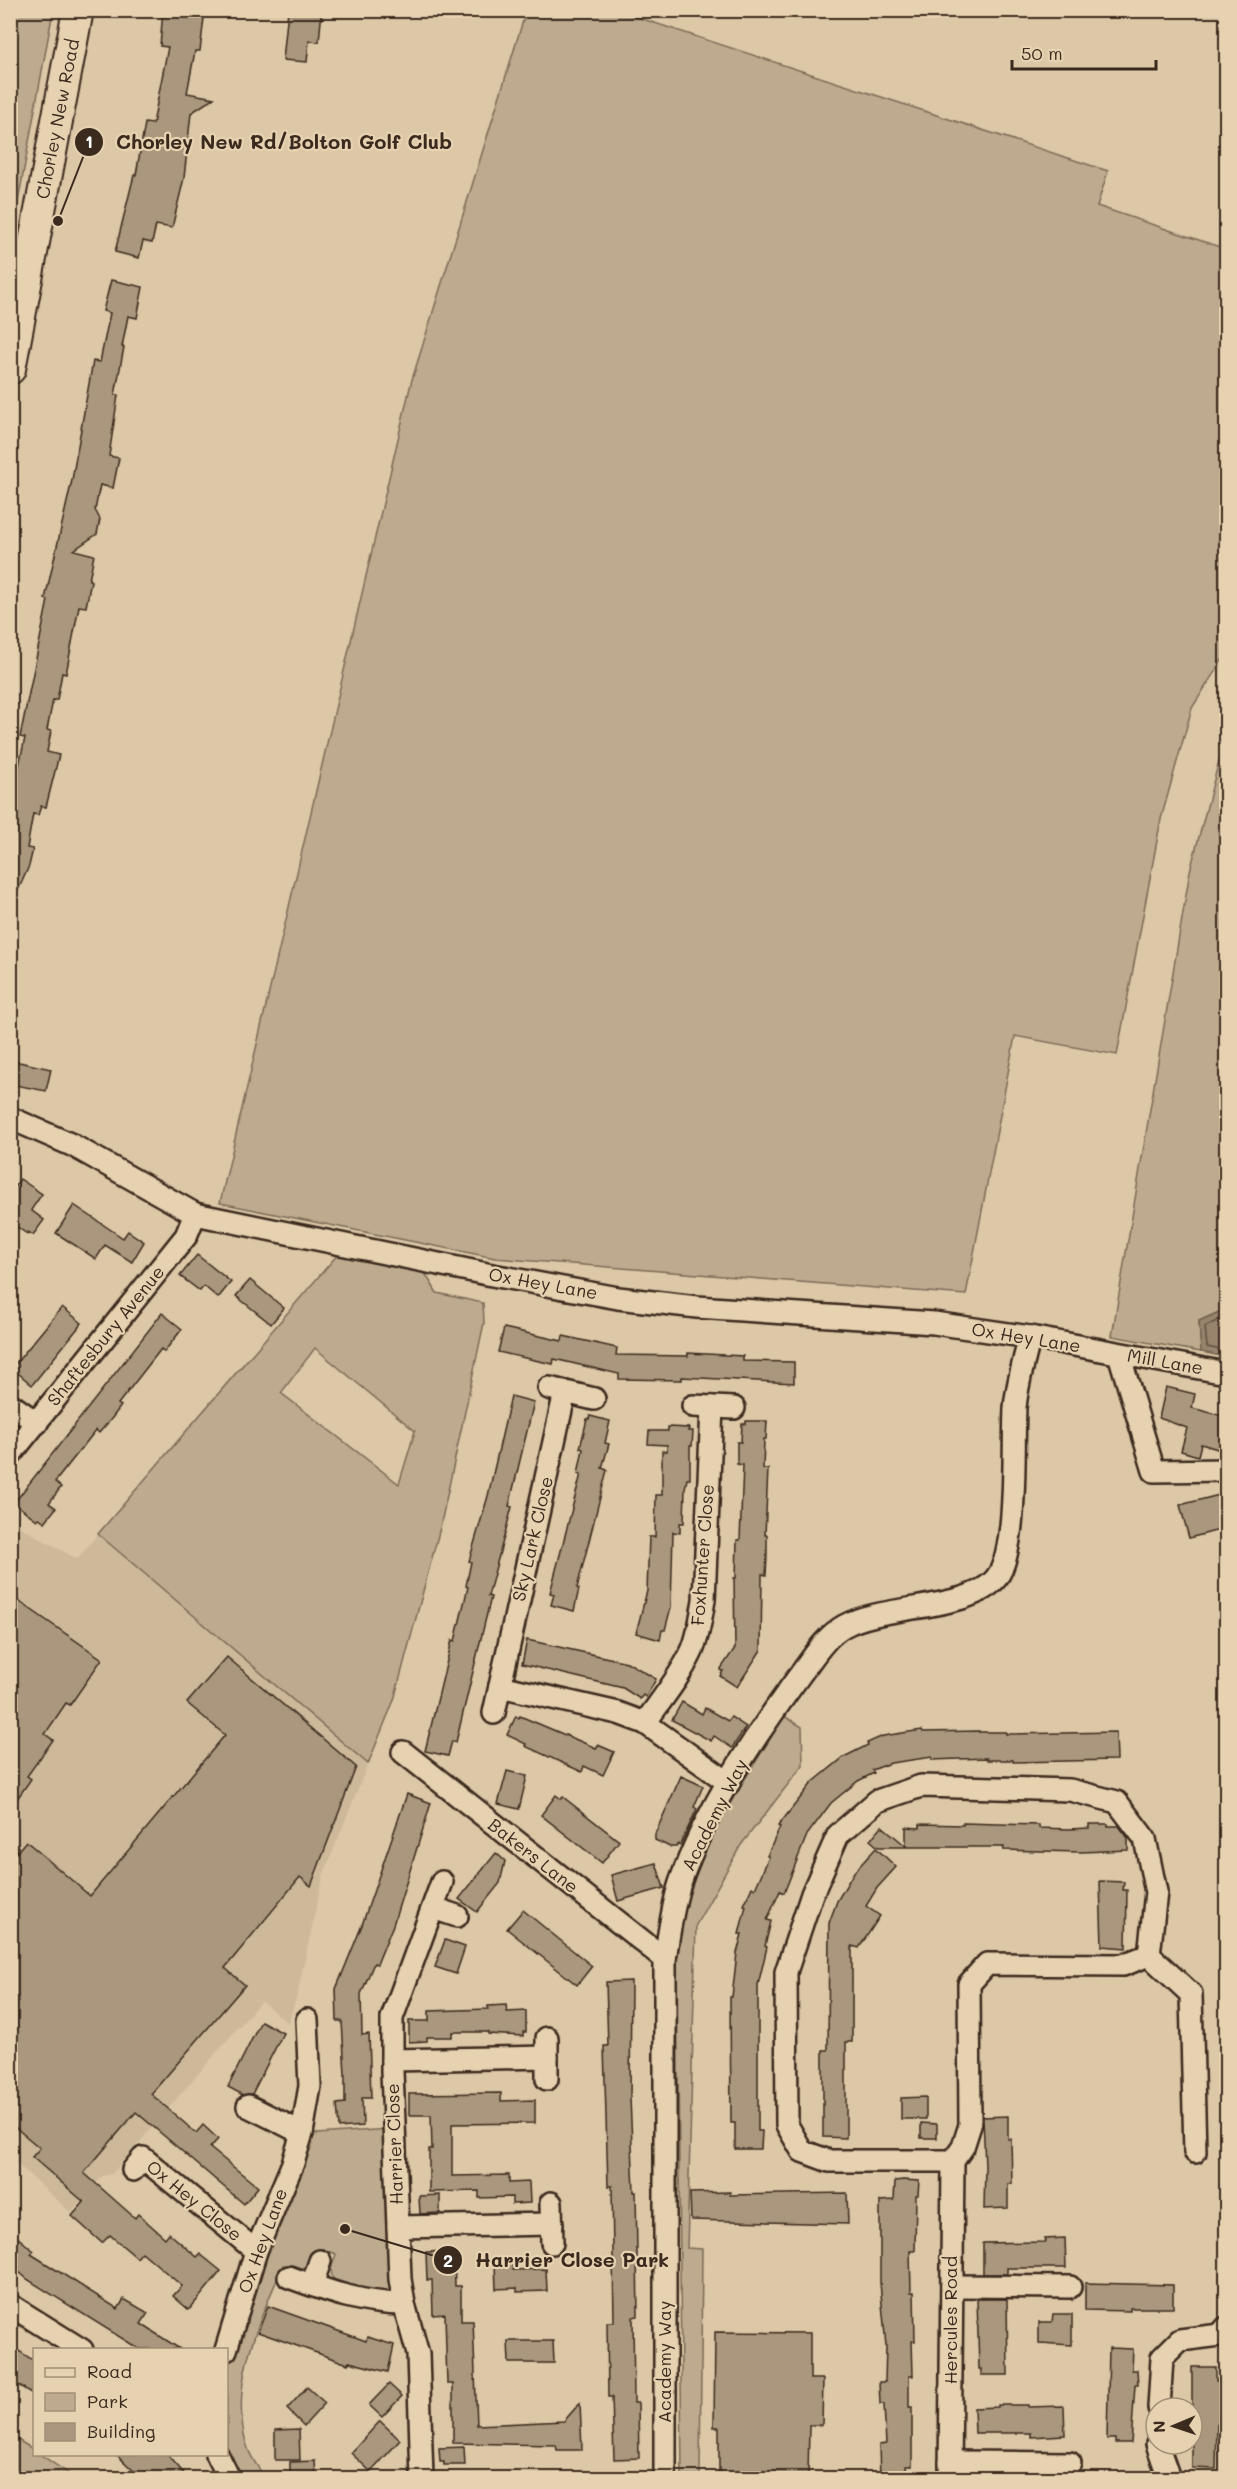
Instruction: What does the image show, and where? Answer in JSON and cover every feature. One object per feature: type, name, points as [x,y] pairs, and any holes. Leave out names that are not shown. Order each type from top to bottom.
[{"type":"highway","name":"Chorley New Road","points":[[10,369],[78,10]]},
{"type":"street","name":"Ox Hey Lane","points":[[10,1118],[72,1145],[195,1214],[492,1275],[618,1298],[697,1307],[934,1323],[1111,1352]]},
{"type":"street","name":"Shaftesbury Avenue","points":[[10,1455],[186,1236],[195,1214]]},
{"type":"street","name":"Academy Way","points":[[665,2478],[665,1959],[671,1918],[680,1883],[705,1827],[729,1783],[776,1707],[827,1639],[845,1625],[870,1617],[968,1597],[987,1588],[998,1577],[1011,1534],[1015,1405],[1030,1337]]},
{"type":"street","points":[[1111,1352],[1154,1471],[1227,1470]]},
{"type":"street","name":"Mill Lane","points":[[1111,1352],[1227,1373]]},
{"type":"street","name":"Sky Lark Close","points":[[494,1713],[557,1390],[594,1399]]},
{"type":"street","points":[[10,1404],[37,1423]]},
{"type":"street","name":"Foxhunter Close","points":[[645,1723],[680,1673],[693,1650],[699,1628],[704,1600],[702,1407],[734,1408]]},
{"type":"street","points":[[500,1686],[618,1713],[645,1723],[729,1783]]},
{"type":"street","name":"Bakers Lane","points":[[403,1752],[665,1959]]},
{"type":"street","points":[[921,1786],[1070,1790],[1117,1802],[1145,1839],[1156,1892],[1149,1955],[1123,1965],[987,1964],[969,1984],[970,2125],[963,2147],[953,2161],[830,2161],[802,2151],[787,2125],[786,1972],[812,1894],[838,1835],[877,1801],[921,1786]]},
{"type":"street","name":"Harrier Close","points":[[422,2478],[418,2354],[404,2304],[400,2279],[392,2060],[394,2011],[442,1882]]},
{"type":"street","points":[[433,1908],[457,1916]]},
{"type":"street","points":[[1149,1955],[1191,1994],[1195,2152]]},
{"type":"street","name":"Ox Hey Lane","points":[[226,2348],[256,2252],[293,2163],[302,2133],[310,2086],[307,2020]]},
{"type":"street","name":"Harrier Close","points":[[392,2060],[547,2048],[548,2079]]},
{"type":"street","points":[[248,2106],[302,2133]]},
{"type":"street","name":"Ox Hey Close","points":[[133,2170],[143,2158],[256,2252]]},
{"type":"street","name":"Hercules Road","points":[[950,2470],[953,2161]]},
{"type":"street","name":"Harrier Close","points":[[398,2228],[552,2234],[551,2202]]},
{"type":"street","points":[[312,2285],[320,2261]]},
{"type":"street","points":[[289,2277],[368,2301],[404,2304]]},
{"type":"street","points":[[952,2286],[1070,2287]]},
{"type":"street","points":[[10,2305],[80,2348]]},
{"type":"street","points":[[1160,2396],[1162,2358],[1180,2340],[1220,2335],[1227,2328]]},
{"type":"street","points":[[218,2456],[229,2478]]},
{"type":"street","points":[[1162,2456],[1170,2478]]},
{"type":"street","points":[[950,2470],[1070,2463]]},
{"type":"shaded area","points":[[10,1521],[77,1559],[98,1534],[368,1764],[323,1876],[297,1996],[288,2023],[261,2001],[112,2174],[102,2176],[71,2213],[11,2158]]},
{"type":"green space","points":[[10,11],[53,11],[11,240]]},
{"type":"green space","points":[[526,11],[618,11],[1108,171],[1097,206],[1226,249],[1226,654],[1192,708],[1161,819],[1117,1055],[1015,1036],[966,1295],[495,1258],[220,1203],[411,383]]},
{"type":"green space","points":[[1226,734],[1226,1309],[1199,1321],[1201,1352],[1112,1336],[1190,871]]},
{"type":"green space","points":[[338,1254],[425,1273],[437,1293],[483,1303],[484,1323],[440,1528],[394,1700],[368,1764],[98,1534]],"holes":[[[315,1348],[415,1431],[399,1484],[281,1393]]]},
{"type":"green space","points":[[784,1716],[802,1727],[803,1765],[741,1845],[696,1925],[687,2248],[702,2249],[700,2478],[682,2478],[677,1954],[690,1890],[705,1850]]},
{"type":"green space","points":[[389,2129],[393,2279],[391,2289],[384,2294],[341,2286],[332,2277],[331,2269],[336,2254],[321,2249],[310,2264],[302,2268],[283,2265],[249,2353],[241,2399],[242,2423],[247,2446],[265,2478],[239,2478],[228,2453],[228,2366],[307,2131],[317,2134]]},
{"type":"green space","points":[[10,2435],[33,2449],[33,2456],[42,2456],[75,2478],[11,2478]]},
{"type":"water","points":[[1226,1309],[1226,1357],[1201,1352],[1199,1321]]},
{"type":"building","points":[[163,10],[205,10],[200,51],[195,51],[187,93],[214,98],[191,113],[184,178],[172,228],[156,225],[152,243],[143,241],[139,258],[115,252],[134,175],[136,175],[145,123],[153,124],[168,47],[160,46]]},
{"type":"building","points":[[288,10],[322,10],[319,42],[309,41],[307,62],[283,60]]},
{"type":"building","points":[[111,280],[143,287],[137,318],[128,316],[115,395],[118,395],[109,456],[119,458],[113,488],[100,485],[95,510],[100,519],[97,534],[74,550],[94,555],[89,580],[91,581],[86,607],[79,606],[66,674],[62,673],[57,700],[53,700],[47,730],[51,731],[47,752],[59,755],[46,807],[41,806],[38,815],[33,814],[27,848],[33,849],[29,866],[10,908],[10,806],[25,738],[20,737],[48,600],[45,599],[72,480],[93,361],[100,362],[110,313],[103,311]]},
{"type":"building","points":[[10,1060],[51,1069],[46,1091],[10,1084]]},
{"type":"building","points":[[20,1179],[42,1194],[31,1210],[44,1220],[33,1235],[28,1232],[27,1234],[10,1222],[10,1193]]},
{"type":"building","points":[[74,1205],[123,1238],[128,1231],[144,1242],[132,1262],[105,1245],[96,1259],[56,1233]]},
{"type":"building","points":[[197,1255],[231,1282],[218,1298],[204,1286],[200,1291],[180,1276]]},
{"type":"building","points":[[250,1280],[284,1308],[271,1324],[236,1296]]},
{"type":"building","points":[[62,1307],[82,1323],[32,1385],[12,1368]]},
{"type":"building","points":[[162,1313],[182,1329],[164,1352],[161,1349],[118,1404],[121,1406],[112,1418],[99,1433],[96,1430],[55,1482],[61,1487],[49,1503],[56,1508],[45,1522],[39,1518],[37,1520],[14,1503]]},
{"type":"building","points":[[504,1328],[562,1341],[563,1336],[617,1348],[616,1355],[688,1356],[688,1353],[743,1356],[743,1361],[794,1362],[794,1383],[682,1377],[682,1380],[619,1379],[619,1374],[554,1359],[553,1364],[498,1352]]},
{"type":"building","points":[[1166,1387],[1195,1394],[1192,1408],[1227,1417],[1227,1446],[1223,1445],[1221,1450],[1201,1444],[1198,1456],[1181,1451],[1187,1428],[1159,1418]]},
{"type":"building","points":[[511,1396],[534,1402],[509,1506],[512,1507],[488,1596],[491,1597],[456,1742],[452,1741],[448,1756],[425,1751],[452,1640],[455,1641],[468,1587],[466,1586],[471,1562],[469,1561],[488,1496]]},
{"type":"building","points":[[590,1416],[610,1421],[605,1443],[609,1444],[602,1468],[607,1470],[577,1588],[579,1589],[574,1611],[551,1605],[554,1594],[550,1593],[581,1474],[578,1474],[583,1449],[580,1448],[587,1419]]},
{"type":"building","points":[[746,1421],[767,1421],[763,1469],[768,1469],[765,1535],[767,1535],[767,1556],[766,1575],[762,1574],[761,1650],[737,1687],[720,1676],[723,1671],[720,1670],[735,1648],[734,1578],[736,1578],[737,1540],[740,1540],[743,1465],[737,1464],[737,1442],[741,1442],[742,1424],[746,1424]]},
{"type":"building","points":[[668,1427],[689,1428],[688,1431],[693,1431],[692,1446],[690,1446],[690,1479],[687,1479],[685,1488],[684,1523],[680,1523],[680,1533],[673,1532],[671,1607],[660,1640],[636,1633],[647,1591],[649,1537],[655,1537],[656,1495],[662,1495],[662,1451],[667,1451],[667,1445],[648,1444],[649,1431],[668,1431]]},
{"type":"building","points":[[1227,1493],[1227,1528],[1189,1538],[1180,1505]]},
{"type":"building","points":[[10,1595],[102,1659],[70,1705],[66,1703],[45,1734],[53,1740],[27,1776],[31,1779],[10,1809]]},
{"type":"building","points":[[527,1640],[627,1662],[656,1679],[646,1697],[643,1695],[640,1699],[623,1688],[522,1664]]},
{"type":"building","points":[[227,1657],[356,1767],[311,1886],[300,1877],[225,1968],[245,1985],[151,2094],[196,2133],[203,2125],[218,2139],[210,2148],[258,2187],[244,2204],[136,2112],[84,2173],[135,2218],[138,2214],[165,2238],[169,2233],[197,2257],[200,2254],[221,2271],[189,2310],[173,2296],[182,2286],[142,2252],[137,2258],[110,2235],[102,2243],[72,2216],[84,2202],[32,2157],[40,2148],[10,2123],[10,1860],[26,1841],[90,1896],[225,1735],[187,1703]]},
{"type":"building","points":[[682,1702],[702,1714],[705,1708],[728,1721],[731,1717],[746,1727],[732,1748],[714,1736],[711,1741],[672,1720]]},
{"type":"building","points":[[516,1716],[596,1748],[598,1745],[614,1752],[603,1775],[584,1766],[582,1772],[525,1746],[526,1744],[507,1735]]},
{"type":"building","points":[[922,1730],[923,1732],[1006,1732],[1006,1734],[1116,1732],[1117,1760],[1013,1762],[1013,1760],[987,1760],[987,1758],[932,1760],[932,1757],[891,1763],[872,1770],[874,1773],[858,1781],[831,1803],[807,1835],[784,1893],[780,1891],[767,1920],[771,1921],[758,1985],[758,2131],[762,2131],[761,2149],[735,2149],[735,2123],[731,2123],[730,1997],[732,1997],[737,1953],[742,1934],[739,1934],[746,1906],[744,1905],[752,1887],[755,1889],[769,1857],[767,1856],[780,1827],[778,1826],[812,1783],[844,1757],[883,1736]]},
{"type":"building","points":[[507,1771],[527,1776],[519,1809],[498,1804]]},
{"type":"building","points":[[681,1776],[703,1786],[694,1807],[697,1809],[680,1845],[670,1847],[655,1840],[655,1834]]},
{"type":"building","points":[[407,1794],[431,1803],[393,1925],[377,1964],[374,1963],[361,1994],[362,2035],[369,2034],[371,2098],[362,2098],[363,2126],[339,2128],[337,2104],[345,2103],[345,2075],[342,2021],[337,2021],[336,1989],[362,1925]]},
{"type":"building","points":[[556,1795],[561,1799],[563,1797],[619,1841],[602,1863],[541,1815]]},
{"type":"building","points":[[963,1823],[1039,1825],[1039,1828],[1069,1829],[1089,1828],[1089,1824],[1108,1824],[1108,1826],[1119,1826],[1128,1838],[1128,1850],[1081,1852],[1003,1850],[1004,1847],[878,1847],[870,1840],[882,1826],[906,1846],[906,1827],[920,1828],[920,1824],[963,1825]]},
{"type":"building","points":[[876,1848],[896,1867],[877,1888],[866,1906],[880,1916],[859,1948],[852,1946],[852,2042],[846,2042],[846,2138],[823,2137],[823,2050],[828,2050],[829,1923],[837,1901],[854,1872]]},
{"type":"building","points":[[496,1853],[505,1861],[500,1883],[477,1912],[459,1899]]},
{"type":"building","points":[[656,1863],[664,1888],[618,1901],[611,1875]]},
{"type":"building","points":[[1100,1881],[1124,1882],[1123,1890],[1127,1890],[1126,1948],[1102,1946]]},
{"type":"building","points":[[523,1910],[592,1966],[577,1985],[507,1929]]},
{"type":"building","points":[[445,1940],[465,1947],[456,1974],[435,1967]]},
{"type":"building","points":[[631,1981],[630,2098],[634,2192],[636,2192],[638,2316],[633,2317],[634,2403],[638,2403],[639,2458],[614,2459],[612,2397],[608,2397],[607,2322],[614,2322],[612,2186],[608,2186],[604,2046],[608,2046],[606,1982]]},
{"type":"building","points":[[506,2005],[507,2012],[526,2011],[526,2032],[523,2032],[523,2036],[488,2034],[488,2032],[452,2032],[452,2037],[427,2037],[427,2041],[409,2042],[409,2021],[429,2021],[429,2011],[488,2009],[488,2006]]},
{"type":"building","points":[[261,2021],[283,2033],[252,2094],[243,2095],[228,2087]]},
{"type":"building","points":[[501,2093],[501,2101],[535,2100],[535,2123],[452,2124],[452,2176],[509,2175],[509,2183],[529,2182],[530,2203],[512,2204],[512,2197],[479,2198],[479,2191],[429,2192],[429,2149],[432,2149],[431,2115],[409,2115],[409,2094]]},
{"type":"building","points":[[926,2097],[926,2119],[901,2119],[901,2098]]},
{"type":"building","points":[[1008,2116],[1012,2184],[1008,2184],[1008,2208],[984,2209],[983,2117]]},
{"type":"building","points":[[921,2123],[937,2124],[937,2138],[921,2138]]},
{"type":"building","points":[[895,2181],[919,2181],[918,2195],[916,2195],[915,2251],[910,2251],[915,2341],[912,2341],[913,2376],[909,2376],[909,2407],[912,2407],[912,2466],[906,2466],[907,2478],[880,2478],[879,2445],[886,2444],[884,2404],[880,2404],[879,2382],[885,2382],[886,2346],[880,2283],[880,2201],[894,2200]]},
{"type":"building","points":[[730,2192],[730,2195],[847,2193],[848,2224],[691,2220],[690,2193]]},
{"type":"building","points":[[440,2195],[440,2213],[420,2214],[419,2196]]},
{"type":"building","points":[[10,2231],[34,2251],[31,2254],[118,2309],[124,2299],[148,2313],[141,2324],[178,2348],[137,2348],[27,2279],[10,2264]]},
{"type":"building","points":[[1065,2238],[1066,2268],[1007,2268],[1007,2274],[983,2274],[983,2243],[1045,2242],[1044,2239]]},
{"type":"building","points":[[454,2251],[455,2286],[461,2286],[461,2321],[473,2321],[477,2425],[564,2421],[580,2403],[582,2450],[557,2450],[556,2445],[453,2443],[453,2384],[447,2384],[445,2314],[433,2315],[432,2280],[427,2280],[426,2252]]},
{"type":"building","points":[[495,2263],[512,2263],[513,2270],[546,2269],[547,2291],[517,2292],[517,2288],[496,2289]]},
{"type":"building","points":[[1085,2283],[1173,2285],[1173,2308],[1130,2308],[1130,2311],[1085,2310]]},
{"type":"building","points":[[977,2299],[1007,2299],[1008,2375],[981,2375]]},
{"type":"building","points":[[268,2306],[366,2341],[367,2337],[394,2345],[388,2372],[349,2362],[348,2364],[258,2332]]},
{"type":"building","points":[[1053,2314],[1072,2314],[1072,2345],[1039,2343],[1039,2322],[1052,2322]]},
{"type":"building","points":[[715,2332],[810,2333],[810,2379],[823,2379],[822,2425],[809,2425],[808,2478],[719,2478],[719,2427],[714,2427]]},
{"type":"building","points":[[508,2341],[553,2341],[554,2363],[509,2363]]},
{"type":"building","points":[[1109,2348],[1133,2349],[1132,2370],[1137,2370],[1138,2385],[1135,2385],[1131,2443],[1115,2443],[1115,2439],[1107,2439]]},
{"type":"building","points":[[19,2351],[33,2360],[33,2394],[10,2380],[10,2364]]},
{"type":"building","points":[[1192,2367],[1216,2367],[1216,2381],[1227,2381],[1227,2424],[1217,2424],[1216,2469],[1192,2468],[1192,2456],[1204,2456],[1204,2396],[1192,2396]]},
{"type":"building","points":[[389,2384],[402,2396],[382,2417],[369,2405]]},
{"type":"building","points":[[307,2387],[325,2403],[304,2426],[287,2409]]},
{"type":"building","points":[[998,2405],[1064,2406],[1065,2435],[1031,2437],[1031,2433],[975,2433],[974,2408],[998,2407]]},
{"type":"building","points":[[380,2421],[400,2440],[371,2472],[351,2453]]},
{"type":"building","points":[[299,2429],[300,2460],[275,2460],[275,2430]]},
{"type":"building","points":[[464,2447],[465,2465],[444,2465],[444,2462],[440,2462],[439,2448]]},
{"type":"building","points":[[118,2456],[169,2456],[188,2478],[141,2478]]},
{"type":"building","points":[[315,2461],[316,2478],[290,2478],[290,2462]]},
{"type":"place","name":"Chorley New Rd/Bolton Golf Club","points":[[58,221]]},
{"type":"place","name":"Harrier Close Park","points":[[345,2229]]}]
